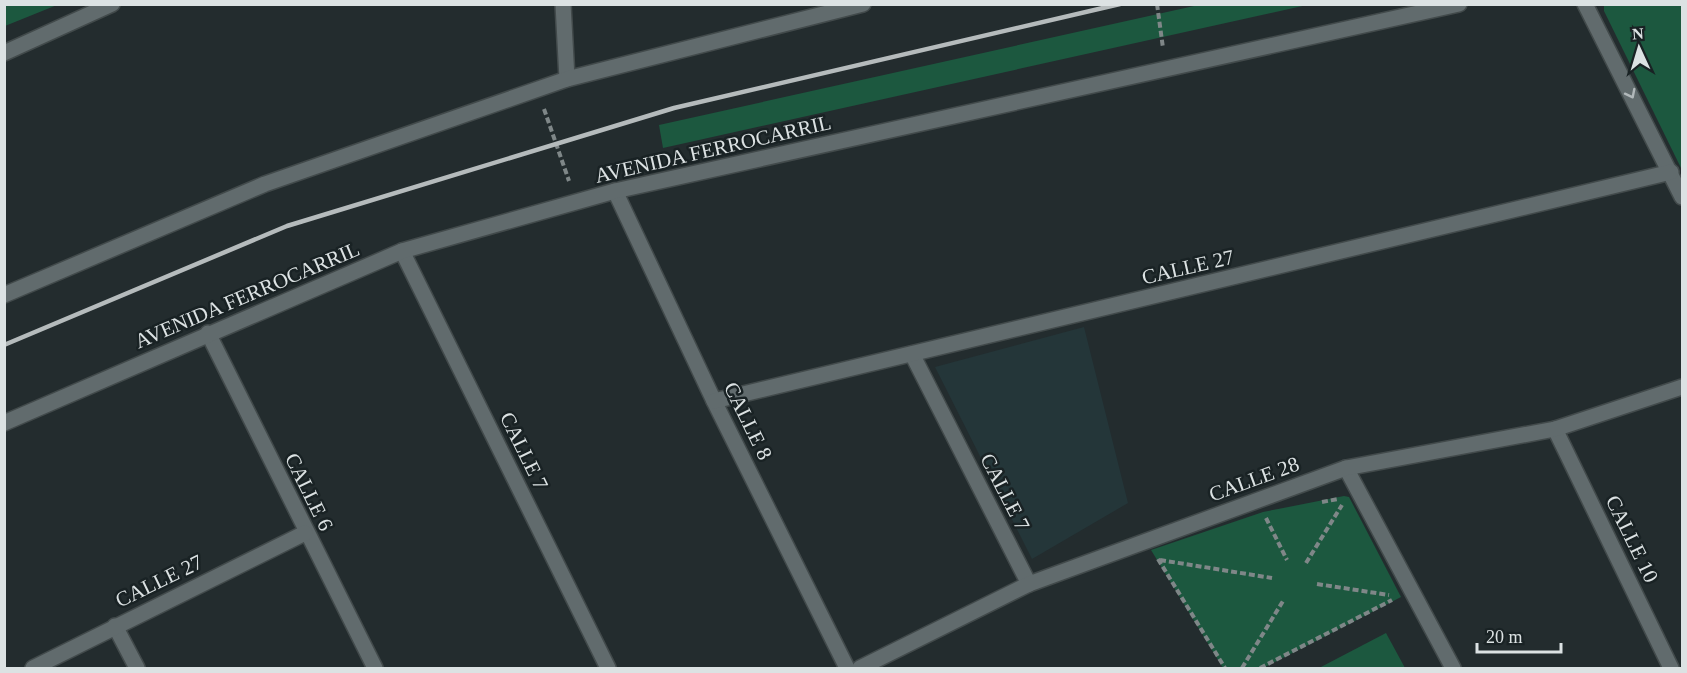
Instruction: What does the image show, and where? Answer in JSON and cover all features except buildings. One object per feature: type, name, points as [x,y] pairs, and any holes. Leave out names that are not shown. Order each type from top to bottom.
[{"type":"street","points":[[4,53],[112,4]]},
{"type":"street","points":[[563,4],[567,79]]},
{"type":"street","points":[[4,295],[265,184],[567,79],[863,4]]},
{"type":"street","name":"AVENIDA FERROCARRIL","points":[[4,423],[402,251],[615,191],[1459,4]]},
{"type":"street","points":[[1585,4],[1683,197]]},
{"type":"street","name":"CALLE 27","points":[[714,401],[1671,172]]},
{"type":"street","name":"CALLE 8","points":[[615,191],[714,401],[847,669]]},
{"type":"street","name":"CALLE 7","points":[[402,251],[608,669]]},
{"type":"street","name":"CALLE 6","points":[[208,333],[305,533],[375,669]]},
{"type":"street","name":"CALLE 7","points":[[912,354],[1029,584]]},
{"type":"street","name":"CALLE 28","points":[[860,669],[1029,584],[1346,468],[1555,429],[1683,387]]},
{"type":"street","name":"CALLE 10","points":[[1555,429],[1671,669]]},
{"type":"street","points":[[1346,468],[1453,669]]},
{"type":"street","name":"CALLE 27","points":[[33,669],[305,533]]},
{"type":"street","points":[[115,626],[137,669]]},
{"type":"path","points":[[1157,4],[1166,69]]},
{"type":"path","points":[[537,90],[576,202]]},
{"type":"path","points":[[1306,563],[1346,498],[1311,504]]},
{"type":"path","points":[[1263,513],[1287,560]]},
{"type":"path","points":[[1154,551],[1225,669]]},
{"type":"path","points":[[1158,560],[1272,578]]},
{"type":"path","points":[[1260,669],[1398,597],[1317,584]]},
{"type":"path","points":[[1242,669],[1283,601]]},
{"type":"shaded area","points":[[1084,327],[1128,503],[1032,559],[935,367]]},
{"type":"green space","points":[[5,4],[57,4],[57,5],[5,26]]},
{"type":"green space","points":[[1203,4],[1307,5],[663,148],[659,125]]},
{"type":"green space","points":[[1604,5],[1682,5],[1682,170],[1604,11]]},
{"type":"green space","points":[[1344,496],[1349,497],[1401,597],[1263,668],[1223,668],[1151,550],[1263,512]]},
{"type":"green space","points":[[1386,633],[1405,668],[1319,668]]},
{"type":"railway","points":[[4,345],[287,226],[674,108],[1120,4]]}]
